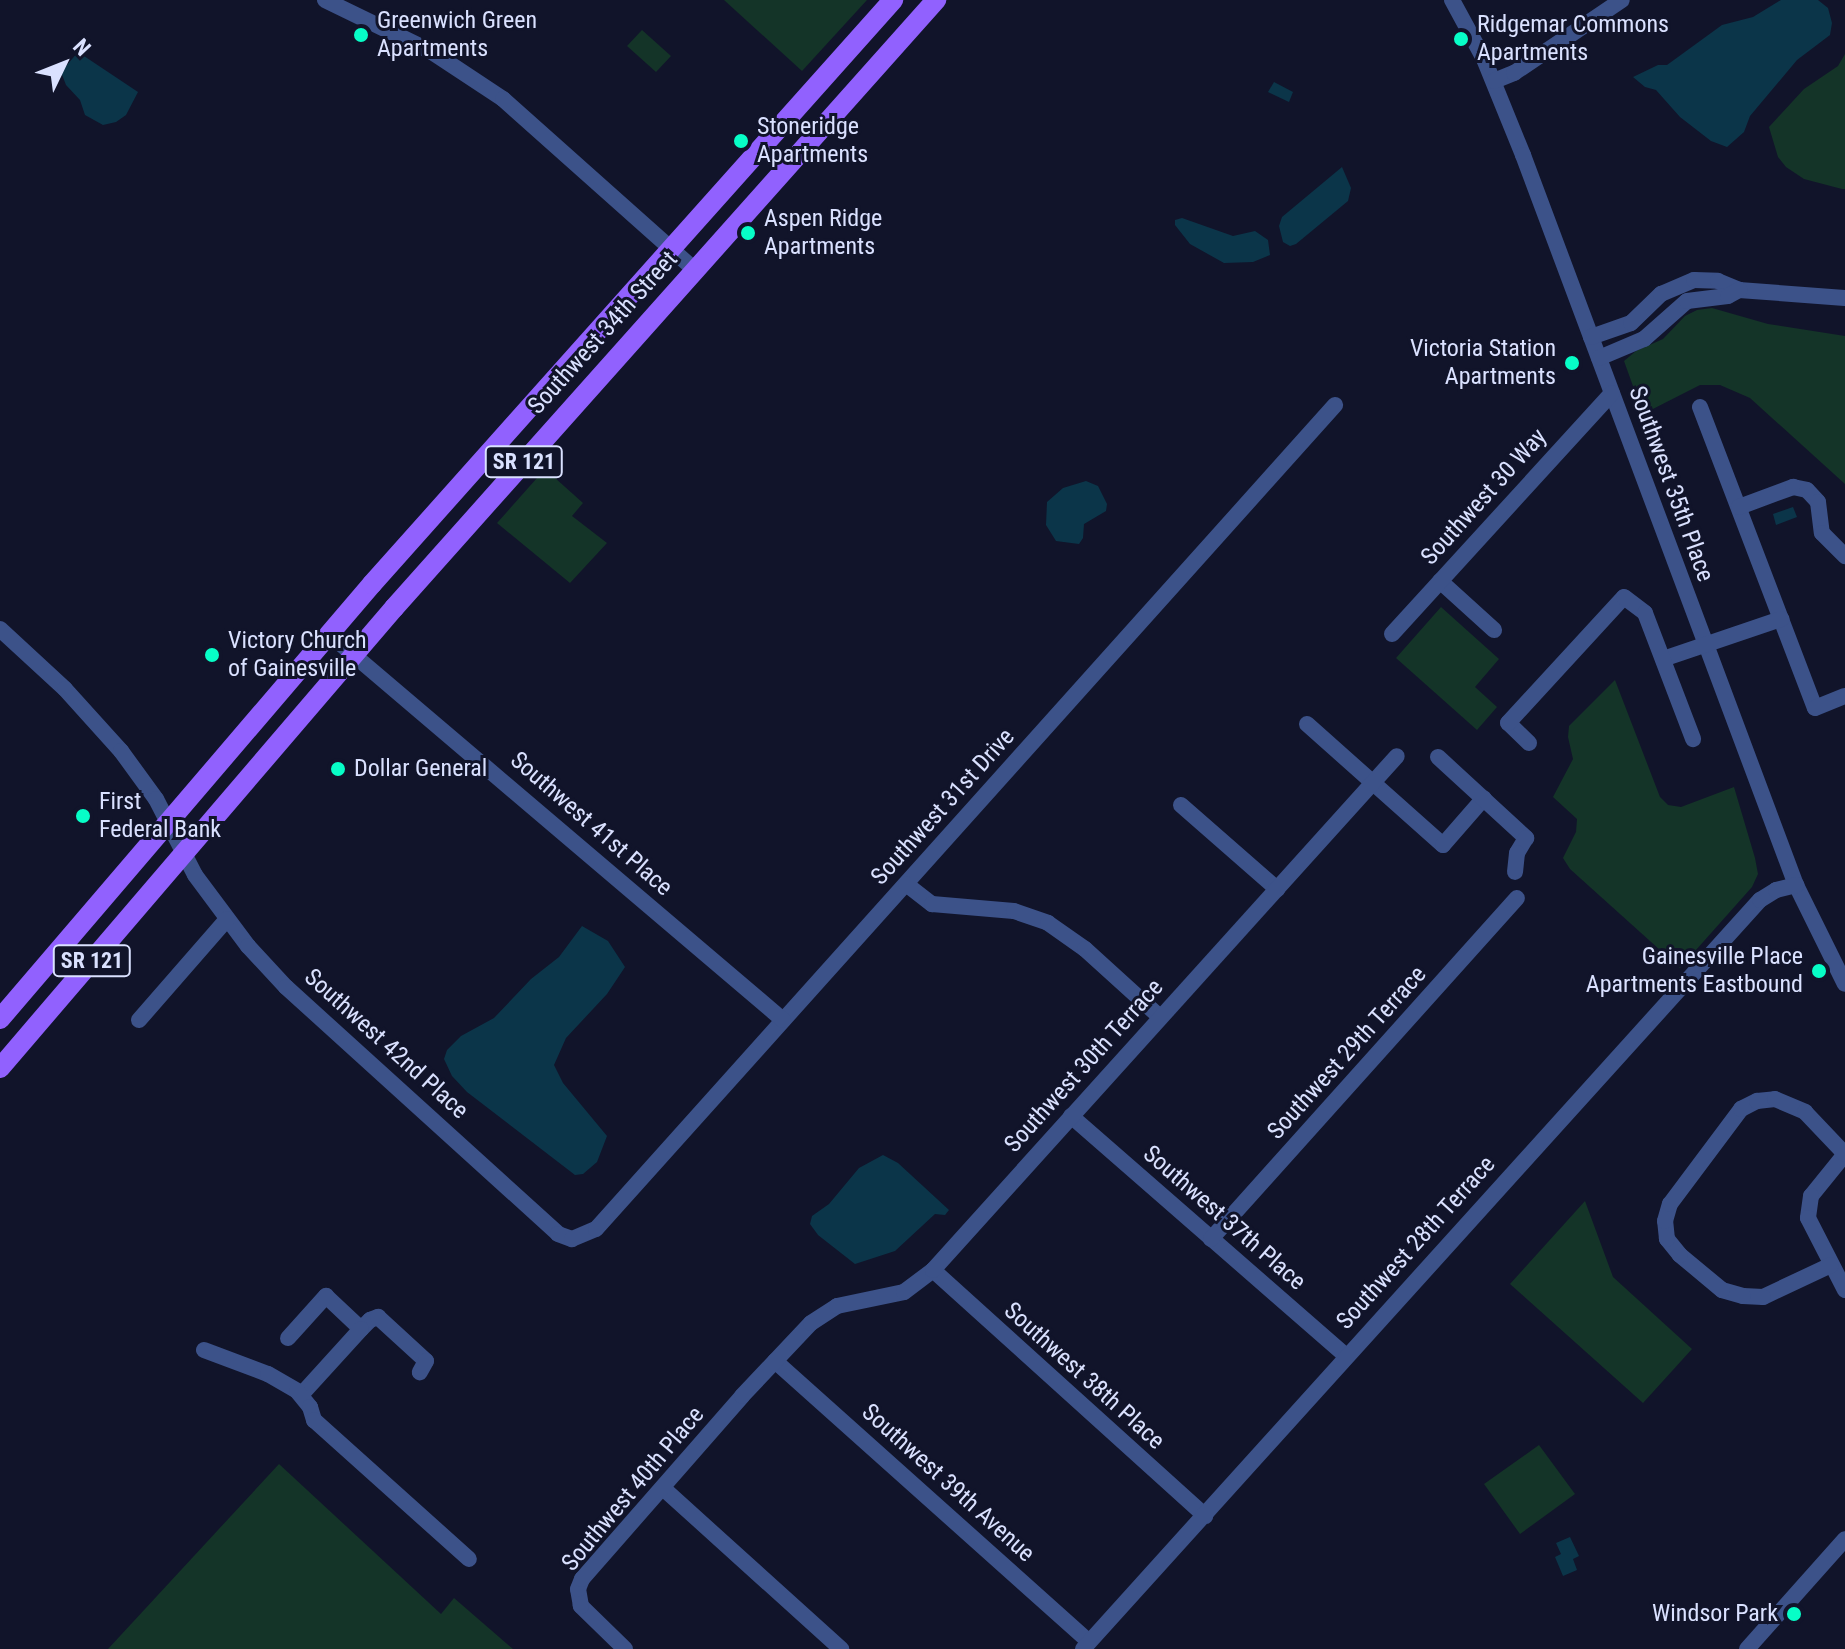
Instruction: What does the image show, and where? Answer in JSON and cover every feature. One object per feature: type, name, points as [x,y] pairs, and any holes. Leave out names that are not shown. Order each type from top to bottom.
[{"type":"main road","name":"Southwest 34th Street","points":[[0,1019],[329,634],[893,0]]},
{"type":"main road","name":"Southwest 34th Street","points":[[0,1068],[354,656],[936,0]]},
{"type":"street","points":[[325,0],[432,52],[503,99],[695,270]]},
{"type":"street","name":"Southwest 35th Place","points":[[1452,0],[1494,81],[1796,885],[1842,973]]},
{"type":"street","points":[[1494,81],[1514,73],[1622,0]]},
{"type":"street","points":[[1591,337],[1636,319],[1661,294],[1680,283],[1709,280],[1739,290],[1845,298]]},
{"type":"street","points":[[1599,358],[1644,339],[1687,301],[1728,296],[1739,290]]},
{"type":"street","points":[[1636,319],[1644,339]]},
{"type":"street","name":"Southwest 30 Way","points":[[1392,634],[1612,393]]},
{"type":"street","name":"Southwest 31st Drive","points":[[583,1237],[596,1229],[1335,405]]},
{"type":"street","points":[[1700,407],[1815,708],[1845,696]]},
{"type":"street","points":[[1739,507],[1793,487],[1807,490],[1818,502],[1822,533],[1845,556]]},
{"type":"street","points":[[1440,581],[1494,630]]},
{"type":"street","points":[[1529,743],[1508,723],[1624,597],[1645,613],[1693,739]]},
{"type":"street","points":[[1663,659],[1781,619]]},
{"type":"street","name":"Southwest 42nd Place","points":[[0,629],[65,689],[113,742],[156,799],[184,852],[227,919],[286,987],[558,1234],[572,1239],[583,1237]]},
{"type":"street","name":"Southwest 41st Place","points":[[329,634],[783,1020]]},
{"type":"street","points":[[1307,724],[1371,785],[1443,845],[1484,798]]},
{"type":"street","name":"Southwest 30th Terrace","points":[[775,1361],[811,1323],[837,1306],[904,1292],[933,1270],[1397,756]]},
{"type":"street","points":[[1438,757],[1526,838],[1517,853],[1515,872]]},
{"type":"street","points":[[1181,805],[1277,889]]},
{"type":"street","points":[[906,884],[932,904],[1014,911],[1048,923],[1085,949],[1160,1017]]},
{"type":"street","name":"Southwest 28th Terrace","points":[[1086,1645],[1205,1516],[1345,1355],[1760,900],[1776,890],[1796,885]]},
{"type":"street","name":"Southwest 29th Terrace","points":[[1211,1239],[1517,898]]},
{"type":"street","points":[[139,1020],[227,919]]},
{"type":"street","points":[[1831,1265],[1763,1297],[1743,1296],[1722,1290],[1680,1255],[1667,1239],[1665,1221],[1670,1204],[1741,1109],[1757,1101],[1775,1099],[1805,1112],[1845,1154],[1811,1196],[1808,1218],[1845,1290]]},
{"type":"street","name":"Southwest 37th Place","points":[[1071,1116],[1345,1355]]},
{"type":"street","name":"Southwest 38th Place","points":[[933,1270],[1205,1516]]},
{"type":"street","points":[[288,1338],[326,1296],[361,1329]]},
{"type":"street","points":[[301,1395],[361,1329],[378,1317],[426,1361],[420,1372]]},
{"type":"street","points":[[204,1350],[268,1374],[301,1395],[310,1407],[314,1420],[469,1559]]},
{"type":"street","name":"Southwest 40th Place","points":[[625,1649],[586,1613],[578,1589],[582,1579],[775,1361]]},
{"type":"street","name":"Southwest 39th Avenue","points":[[775,1361],[1086,1645]]},
{"type":"street","points":[[664,1489],[841,1649]]},
{"type":"street","points":[[1747,1649],[1845,1539]]},
{"type":"green space","points":[[724,0],[867,0],[802,71]]},
{"type":"green space","points":[[642,30],[671,56],[656,72],[627,46]]},
{"type":"green space","points":[[1845,54],[1845,189],[1842,189],[1804,179],[1786,167],[1778,157],[1769,127],[1804,89],[1838,66]]},
{"type":"green space","points":[[1712,308],[1768,324],[1845,336],[1845,484],[1750,398],[1720,385],[1700,385],[1643,414],[1624,361],[1636,351],[1663,339],[1685,316]]},
{"type":"green space","points":[[545,469],[583,503],[572,516],[607,543],[570,583],[497,523]]},
{"type":"green space","points":[[1441,607],[1499,659],[1475,687],[1497,707],[1477,730],[1396,658]]},
{"type":"green space","points":[[1615,680],[1660,797],[1668,805],[1681,807],[1734,787],[1755,858],[1758,874],[1752,887],[1680,968],[1570,869],[1563,858],[1576,832],[1577,819],[1553,797],[1573,759],[1569,726]]},
{"type":"green space","points":[[1585,1201],[1613,1277],[1692,1349],[1643,1403],[1510,1284]]},
{"type":"green space","points":[[1539,1445],[1575,1494],[1520,1534],[1484,1484]]},
{"type":"green space","points":[[279,1464],[441,1614],[454,1598],[513,1649],[108,1649]]},
{"type":"water","points":[[1781,0],[1818,0],[1828,8],[1832,23],[1830,35],[1797,60],[1750,116],[1744,132],[1727,147],[1711,141],[1680,117],[1656,90],[1645,87],[1633,77],[1658,65],[1667,65],[1722,25],[1753,17]]},
{"type":"water","points":[[78,52],[138,92],[126,115],[116,122],[103,125],[85,115],[80,100],[66,85],[61,72]]},
{"type":"water","points":[[1274,82],[1293,92],[1289,102],[1268,92]]},
{"type":"water","points":[[1342,167],[1351,188],[1348,201],[1296,244],[1290,246],[1283,242],[1279,226],[1282,217]]},
{"type":"water","points":[[1182,218],[1233,236],[1255,231],[1268,240],[1270,255],[1253,262],[1224,263],[1190,244],[1175,225],[1175,220]]},
{"type":"water","points":[[1086,481],[1098,486],[1107,504],[1106,511],[1084,524],[1083,538],[1079,544],[1056,541],[1046,525],[1047,502],[1063,488]]},
{"type":"water","points":[[1793,507],[1797,517],[1776,525],[1773,514]]},
{"type":"water","points":[[582,926],[608,941],[625,967],[607,994],[566,1038],[554,1065],[563,1083],[607,1136],[597,1162],[583,1174],[575,1175],[467,1092],[452,1076],[444,1059],[447,1050],[461,1036],[494,1018],[531,979],[559,957]]},
{"type":"water","points":[[883,1155],[898,1163],[949,1210],[945,1215],[935,1214],[895,1251],[855,1264],[818,1235],[810,1224],[812,1216],[829,1204],[859,1168]]},
{"type":"water","points":[[1570,1537],[1579,1556],[1573,1559],[1577,1570],[1563,1576],[1555,1557],[1561,1554],[1556,1543]]},
{"type":"place","name":"Greenwich Green Apartments","points":[[361,35]]},
{"type":"place","name":"Ridgemar Commons Apartments","points":[[1461,39]]},
{"type":"place","name":"Stoneridge Apartments","points":[[741,141]]},
{"type":"place","name":"Aspen Ridge Apartments","points":[[748,233]]},
{"type":"place","name":"Victoria Station Apartments","points":[[1572,363]]},
{"type":"place","name":"Victory Church of Gainesville","points":[[212,655]]},
{"type":"place","name":"Dollar General","points":[[338,769]]},
{"type":"place","name":"First Federal Bank","points":[[83,816]]},
{"type":"place","name":"Gainesville Place Apartments Eastbound","points":[[1819,971]]},
{"type":"place","name":"Windsor Park","points":[[1794,1614]]}]
